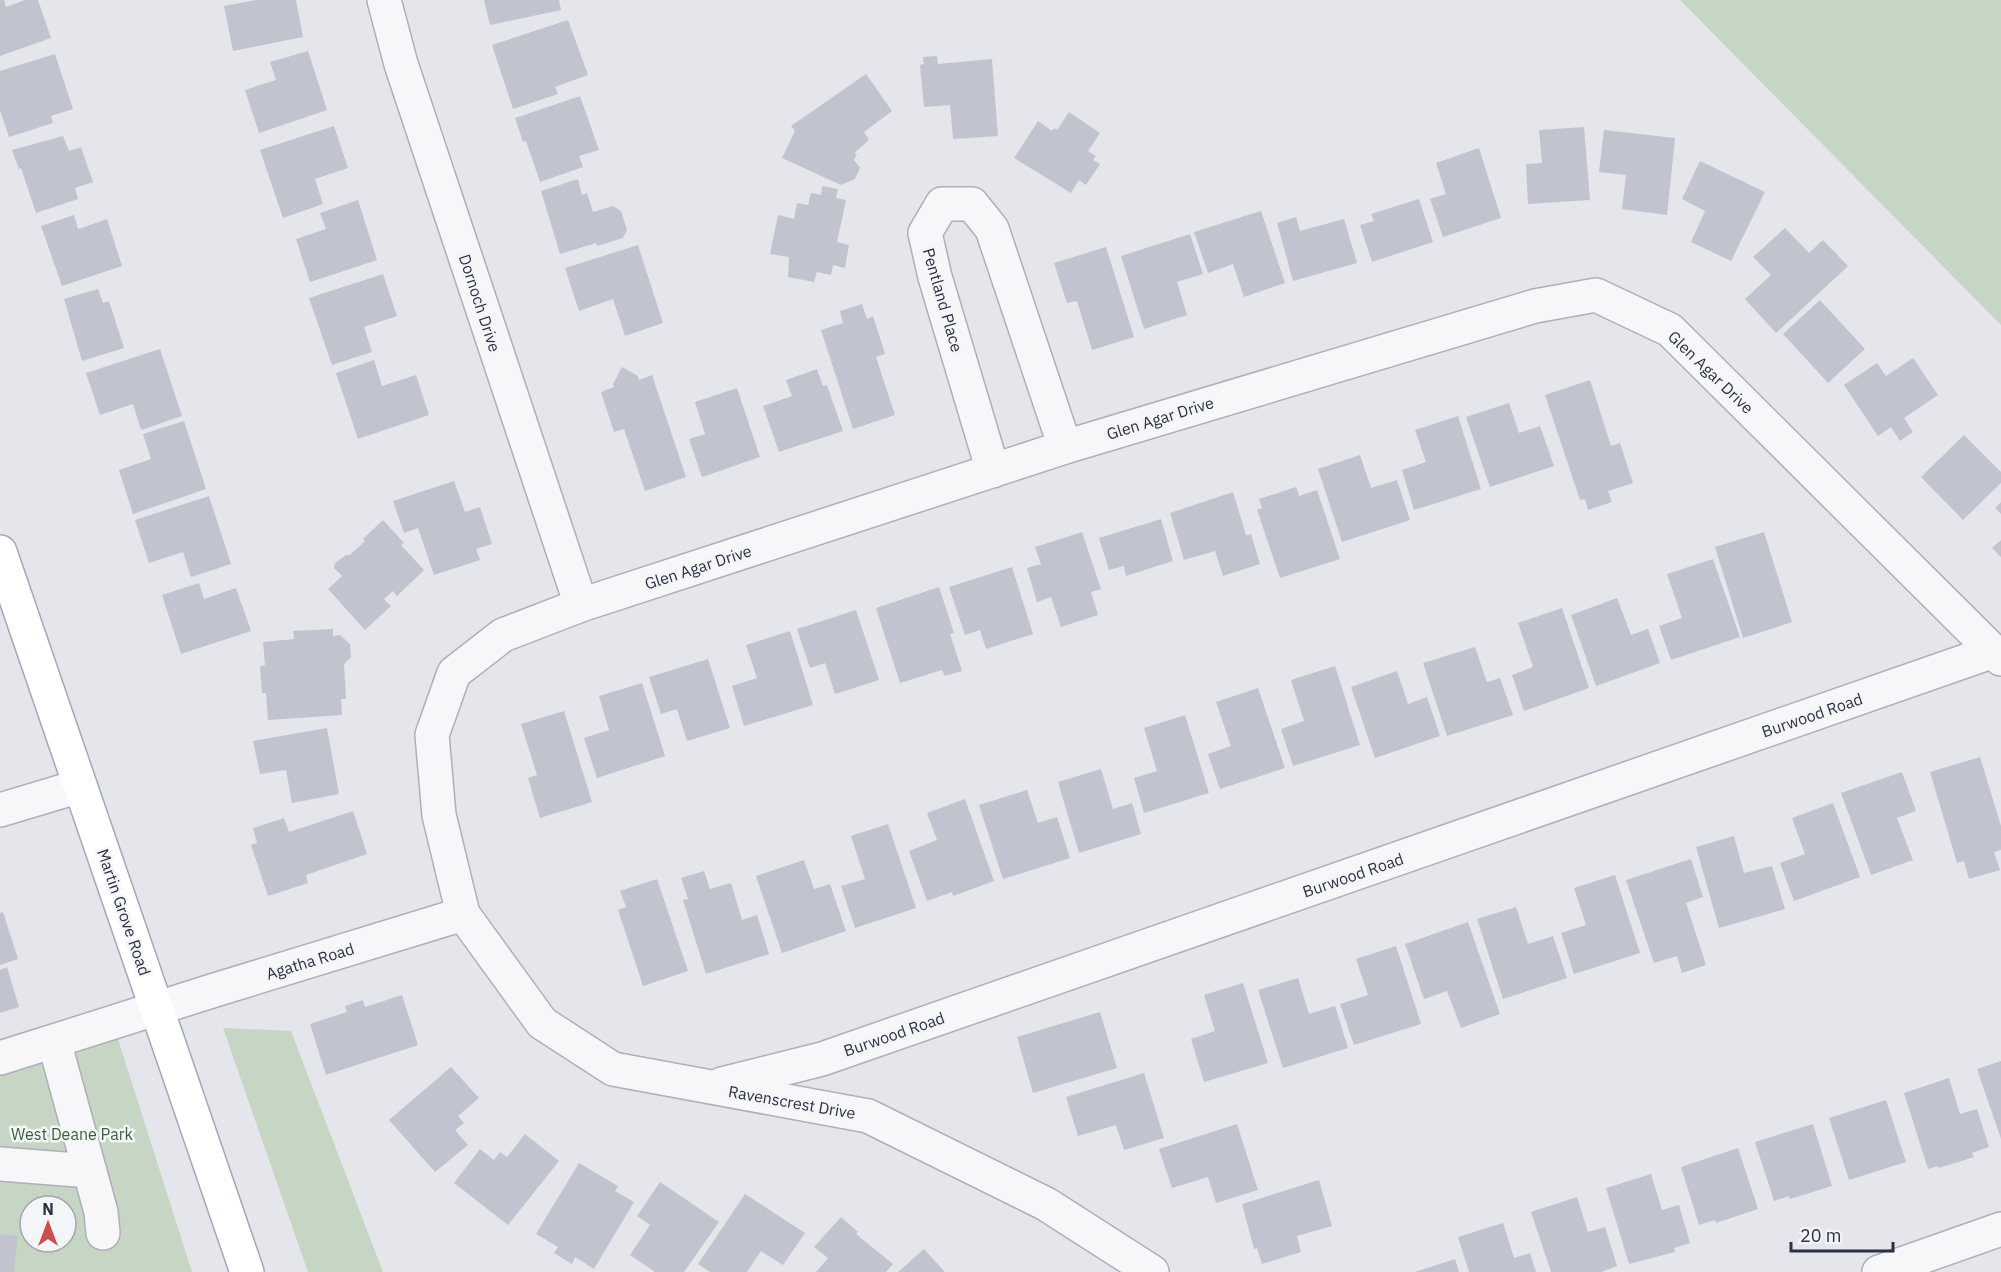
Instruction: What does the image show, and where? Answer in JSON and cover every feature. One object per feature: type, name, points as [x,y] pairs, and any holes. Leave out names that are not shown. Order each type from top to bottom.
[{"type":"main road","name":"Martin Grove Road","points":[[0,552],[247,1272]]},
{"type":"street","name":"Dornoch Drive","points":[[384,0],[401,64],[581,605]]},
{"type":"street","name":"Pentland Place","points":[[993,471],[935,277],[925,233],[942,204],[972,204],[992,229],[1065,447]]},
{"type":"street","name":"Glen Agar Drive","points":[[463,914],[439,815],[432,735],[454,673],[503,635],[581,605],[1065,447],[1536,306],[1596,295],[1670,330],[1997,655]]},
{"type":"street","name":"Burwood Road","points":[[709,1087],[822,1059],[1997,655]]},
{"type":"street","points":[[0,810],[80,786]]},
{"type":"street","name":"Agatha Road","points":[[0,1058],[463,914]]},
{"type":"street","name":"Ravenscrest Drive","points":[[463,914],[542,1023],[613,1069],[868,1116],[1046,1204],[1152,1272]]},
{"type":"street","points":[[54,1041],[101,1212],[103,1233]]},
{"type":"street","points":[[0,1164],[90,1171]]},
{"type":"street","points":[[1880,1272],[2001,1229]]},
{"type":"green space","points":[[1680,0],[2001,0],[2001,325]]},
{"type":"green space","points":[[223,1028],[291,1031],[383,1272],[308,1272]]},
{"type":"green space","name":"West Deane Park","points":[[117,1036],[192,1272],[0,1272],[0,1074]]},
{"type":"building","points":[[0,0],[4,0],[6,7],[25,0],[38,0],[51,38],[0,56]]},
{"type":"building","points":[[256,0],[296,0],[303,37],[233,51],[224,6]]},
{"type":"building","points":[[484,0],[559,0],[561,10],[490,25]]},
{"type":"building","points":[[568,20],[588,75],[555,87],[558,94],[513,109],[492,45]]},
{"type":"building","points":[[308,51],[327,110],[259,133],[245,90],[276,80],[270,62]]},
{"type":"building","points":[[55,54],[73,109],[51,116],[53,123],[9,137],[0,110],[0,71]]},
{"type":"building","points":[[937,56],[938,64],[992,59],[998,136],[953,139],[950,105],[924,107],[920,65],[924,64],[923,57]]},
{"type":"building","points":[[866,74],[892,111],[864,132],[869,140],[854,153],[857,154],[854,160],[860,168],[855,179],[841,185],[782,158],[795,131],[791,126]]},
{"type":"building","points":[[580,96],[599,150],[579,156],[583,167],[540,182],[526,141],[523,142],[515,118]]},
{"type":"building","points":[[1069,112],[1100,133],[1088,151],[1096,156],[1093,160],[1100,164],[1086,185],[1079,180],[1071,193],[1014,158],[1038,121],[1052,131],[1054,128],[1057,130]]},
{"type":"building","points":[[334,126],[348,168],[315,179],[323,204],[283,218],[260,150]]},
{"type":"building","points":[[1584,127],[1590,200],[1528,204],[1526,164],[1542,163],[1539,130]]},
{"type":"building","points":[[1604,130],[1675,138],[1667,215],[1622,209],[1626,175],[1599,172]]},
{"type":"building","points":[[63,136],[69,151],[81,147],[93,182],[75,188],[78,199],[36,213],[21,168],[19,169],[12,150]]},
{"type":"building","points":[[1479,148],[1501,218],[1443,237],[1430,199],[1446,194],[1436,163]]},
{"type":"building","points":[[1700,161],[1765,192],[1731,261],[1691,242],[1705,211],[1682,199]]},
{"type":"building","points":[[578,179],[582,195],[587,193],[593,212],[613,206],[621,211],[627,230],[623,238],[597,246],[596,243],[560,254],[541,191]]},
{"type":"building","points":[[822,186],[838,189],[836,198],[846,200],[837,242],[849,245],[845,268],[833,265],[831,275],[817,272],[814,282],[788,277],[789,257],[770,254],[778,215],[794,219],[797,203],[808,205],[811,193],[821,195]]},
{"type":"building","points":[[1419,199],[1433,242],[1372,262],[1360,225],[1374,221],[1371,214]]},
{"type":"building","points":[[358,200],[377,260],[310,282],[296,239],[326,229],[320,213]]},
{"type":"building","points":[[1261,211],[1285,283],[1244,297],[1233,264],[1208,273],[1194,232]]},
{"type":"building","points":[[74,215],[78,229],[107,219],[122,266],[62,286],[41,226]]},
{"type":"building","points":[[1296,217],[1300,231],[1344,219],[1357,263],[1293,281],[1277,223]]},
{"type":"building","points":[[1785,228],[1809,253],[1823,240],[1848,266],[1776,333],[1745,299],[1771,275],[1753,257]]},
{"type":"building","points":[[1190,234],[1203,274],[1177,282],[1187,315],[1144,329],[1121,256]]},
{"type":"building","points":[[638,245],[663,323],[625,336],[613,299],[579,311],[565,268]]},
{"type":"building","points":[[1106,247],[1134,337],[1092,350],[1077,301],[1067,303],[1054,263]]},
{"type":"building","points":[[383,274],[397,316],[364,327],[372,352],[332,365],[309,298]]},
{"type":"building","points":[[98,289],[103,303],[109,301],[124,348],[82,361],[64,299]]},
{"type":"building","points":[[1820,300],[1865,349],[1828,383],[1783,334]]},
{"type":"building","points":[[862,304],[867,319],[873,316],[885,354],[876,357],[895,415],[853,429],[821,330],[843,323],[840,311]]},
{"type":"building","points":[[160,349],[182,416],[141,430],[133,404],[100,415],[86,373]]},
{"type":"building","points":[[1913,358],[1938,395],[1904,418],[1913,432],[1900,441],[1891,427],[1878,436],[1844,385],[1877,363],[1886,376]]},
{"type":"building","points":[[374,360],[382,386],[416,375],[429,415],[358,439],[336,373]]},
{"type":"building","points":[[622,367],[638,376],[639,380],[652,375],[686,477],[645,491],[624,429],[614,432],[601,392],[614,387],[613,384]]},
{"type":"building","points":[[817,369],[823,386],[827,385],[843,431],[779,452],[763,406],[792,396],[786,380]]},
{"type":"building","points":[[1590,380],[1611,446],[1620,443],[1633,483],[1608,491],[1612,502],[1588,510],[1585,499],[1580,500],[1545,395]]},
{"type":"building","points":[[737,388],[760,457],[702,477],[689,439],[705,434],[695,402]]},
{"type":"building","points":[[1509,403],[1519,433],[1540,426],[1554,466],[1490,487],[1466,417]]},
{"type":"building","points":[[1458,416],[1481,489],[1414,510],[1402,470],[1426,462],[1415,430]]},
{"type":"building","points":[[184,421],[206,489],[133,514],[119,470],[151,459],[143,434]]},
{"type":"building","points":[[1964,435],[2001,472],[2001,483],[1963,520],[1921,477]]},
{"type":"building","points":[[1360,455],[1371,488],[1397,480],[1410,520],[1342,542],[1318,469]]},
{"type":"building","points":[[454,481],[465,512],[480,507],[492,544],[476,549],[480,560],[434,575],[418,528],[404,533],[393,501]]},
{"type":"building","points":[[1296,487],[1299,496],[1317,490],[1340,559],[1280,578],[1257,510],[1262,508],[1259,499]]},
{"type":"building","points":[[1233,492],[1246,535],[1251,534],[1260,564],[1223,576],[1215,551],[1184,560],[1170,513]]},
{"type":"building","points":[[209,496],[231,564],[191,577],[183,552],[149,563],[135,520]]},
{"type":"building","points":[[2001,502],[2001,514],[1995,508]]},
{"type":"building","points":[[1161,519],[1173,561],[1126,576],[1124,566],[1109,570],[1099,538]]},
{"type":"building","points":[[383,520],[404,543],[401,545],[424,570],[397,596],[393,591],[384,599],[391,606],[365,630],[328,589],[342,576],[334,568],[335,563],[346,555],[350,555]]},
{"type":"building","points":[[1082,532],[1101,589],[1091,592],[1098,615],[1061,627],[1051,597],[1037,602],[1027,568],[1041,564],[1035,547]]},
{"type":"building","points":[[1764,532],[1792,622],[1743,638],[1715,547]]},
{"type":"building","points":[[2001,540],[2001,557],[1992,548]]},
{"type":"building","points":[[1713,559],[1740,637],[1671,660],[1659,626],[1682,618],[1667,574]]},
{"type":"building","points":[[1012,567],[1033,634],[986,649],[980,630],[965,635],[949,587]]},
{"type":"building","points":[[199,583],[204,599],[236,588],[251,631],[181,654],[162,595]]},
{"type":"building","points":[[939,587],[954,633],[950,634],[962,671],[945,676],[942,670],[900,683],[876,608]]},
{"type":"building","points":[[1617,598],[1631,635],[1648,629],[1660,663],[1596,686],[1571,615]]},
{"type":"building","points":[[1562,608],[1589,688],[1524,711],[1512,675],[1533,667],[1518,623]]},
{"type":"building","points":[[856,610],[879,680],[835,694],[825,663],[810,668],[797,629]]},
{"type":"building","points":[[333,629],[333,636],[340,635],[350,644],[351,657],[344,664],[346,699],[341,699],[342,715],[268,720],[266,693],[262,693],[260,666],[265,665],[263,642],[294,639],[293,631]]},
{"type":"building","points":[[790,631],[813,705],[744,726],[732,686],[757,678],[746,645]]},
{"type":"building","points":[[1475,647],[1487,682],[1500,678],[1513,715],[1447,736],[1423,663]]},
{"type":"building","points":[[708,659],[730,728],[687,741],[677,709],[661,714],[649,677]]},
{"type":"building","points":[[1335,666],[1360,745],[1293,766],[1281,729],[1304,721],[1291,680]]},
{"type":"building","points":[[1397,671],[1408,704],[1427,697],[1440,736],[1375,758],[1351,687]]},
{"type":"building","points":[[642,683],[665,756],[597,778],[584,738],[609,730],[599,696]]},
{"type":"building","points":[[1258,688],[1285,768],[1220,789],[1208,754],[1231,746],[1216,702]]},
{"type":"building","points":[[564,711],[592,802],[540,818],[528,778],[537,775],[521,724]]},
{"type":"building","points":[[1185,715],[1209,793],[1144,813],[1134,778],[1157,771],[1144,728]]},
{"type":"building","points":[[327,728],[339,794],[292,803],[286,770],[260,774],[253,741]]},
{"type":"building","points":[[1980,757],[2001,826],[2001,850],[1994,852],[2000,870],[1969,879],[1964,861],[1957,863],[1930,772]]},
{"type":"building","points":[[1101,769],[1113,809],[1132,803],[1141,834],[1079,853],[1058,782]]},
{"type":"building","points":[[1902,772],[1916,811],[1897,818],[1913,860],[1871,875],[1841,793]]},
{"type":"building","points":[[1027,790],[1038,823],[1057,817],[1070,858],[1003,879],[979,805]]},
{"type":"building","points":[[965,799],[994,881],[953,896],[952,892],[927,901],[909,851],[937,840],[927,813]]},
{"type":"building","points":[[1833,803],[1860,877],[1794,901],[1780,863],[1805,854],[1792,818]]},
{"type":"building","points":[[353,811],[367,854],[306,875],[308,883],[268,896],[251,845],[257,843],[253,828],[284,818],[289,832]]},
{"type":"building","points":[[888,824],[916,908],[855,928],[841,886],[865,879],[851,836]]},
{"type":"building","points":[[1734,836],[1744,873],[1772,866],[1785,909],[1719,928],[1696,847]]},
{"type":"building","points":[[1691,859],[1703,897],[1686,903],[1706,965],[1682,973],[1677,956],[1654,963],[1626,880]]},
{"type":"building","points":[[804,860],[814,889],[830,884],[846,931],[782,953],[756,876]]},
{"type":"building","points":[[704,871],[710,889],[731,883],[742,920],[757,915],[769,954],[706,974],[683,900],[688,899],[681,878]]},
{"type":"building","points":[[1615,875],[1640,953],[1574,974],[1561,933],[1586,925],[1574,888]]},
{"type":"building","points":[[657,879],[688,971],[643,986],[618,910],[626,907],[620,891]]},
{"type":"building","points":[[1516,907],[1528,944],[1553,936],[1567,978],[1503,999],[1477,919]]},
{"type":"building","points":[[3,912],[18,959],[0,965],[0,913]]},
{"type":"building","points":[[1468,922],[1500,1014],[1461,1028],[1447,991],[1424,999],[1405,944]]},
{"type":"building","points":[[1396,946],[1421,1024],[1354,1045],[1340,1004],[1368,995],[1356,959]]},
{"type":"building","points":[[7,967],[19,1007],[0,1013],[0,970]]},
{"type":"building","points":[[1298,978],[1309,1014],[1335,1006],[1348,1048],[1283,1068],[1258,990]]},
{"type":"building","points":[[1243,983],[1268,1063],[1204,1082],[1191,1039],[1215,1031],[1204,995]]},
{"type":"building","points":[[402,995],[418,1045],[326,1075],[310,1024],[347,1012],[345,1006],[363,1000],[365,1007]]},
{"type":"building","points":[[1100,1012],[1117,1068],[1033,1093],[1017,1037]]},
{"type":"building","points":[[2001,1061],[2001,1139],[1977,1069]]},
{"type":"building","points":[[451,1067],[479,1098],[458,1116],[464,1123],[455,1130],[468,1145],[435,1172],[389,1120]]},
{"type":"building","points":[[1144,1073],[1164,1138],[1124,1150],[1116,1125],[1078,1136],[1066,1097]]},
{"type":"building","points":[[1949,1078],[1960,1114],[1977,1109],[1989,1147],[1972,1153],[1974,1157],[1939,1168],[1938,1166],[1928,1169],[1904,1093]]},
{"type":"building","points":[[1886,1100],[1906,1162],[1849,1180],[1829,1118]]},
{"type":"building","points":[[1237,1124],[1258,1190],[1216,1203],[1208,1177],[1172,1188],[1159,1149]]},
{"type":"building","points":[[1813,1124],[1832,1186],[1790,1199],[1789,1196],[1774,1201],[1755,1142]]},
{"type":"building","points":[[525,1134],[559,1161],[508,1225],[454,1183],[480,1149],[494,1160],[500,1152],[507,1157]]},
{"type":"building","points":[[1738,1148],[1758,1209],[1716,1223],[1715,1220],[1699,1225],[1681,1167]]},
{"type":"building","points":[[579,1163],[618,1186],[615,1191],[634,1202],[594,1269],[575,1257],[572,1264],[554,1253],[558,1247],[536,1234]]},
{"type":"building","points":[[1651,1174],[1662,1210],[1679,1205],[1690,1243],[1674,1248],[1675,1252],[1629,1264],[1606,1188]]},
{"type":"building","points":[[1319,1180],[1332,1226],[1297,1236],[1301,1252],[1262,1264],[1257,1248],[1254,1249],[1242,1204]]},
{"type":"building","points":[[660,1182],[719,1222],[684,1272],[655,1272],[630,1255],[650,1225],[637,1216]]},
{"type":"building","points":[[745,1194],[805,1233],[783,1265],[761,1251],[747,1272],[710,1272],[698,1264]]},
{"type":"building","points":[[1577,1197],[1588,1232],[1605,1227],[1617,1266],[1601,1272],[1551,1272],[1531,1212]]},
{"type":"building","points":[[841,1217],[858,1232],[856,1234],[893,1264],[886,1272],[816,1272],[828,1258],[814,1247]]},
{"type":"building","points":[[1503,1223],[1514,1258],[1530,1253],[1536,1272],[1469,1272],[1458,1237]]},
{"type":"building","points":[[0,1234],[18,1236],[14,1272],[0,1272]]},
{"type":"building","points":[[924,1249],[945,1272],[898,1272]]},
{"type":"building","points":[[1455,1259],[1459,1272],[1415,1272]]}]
